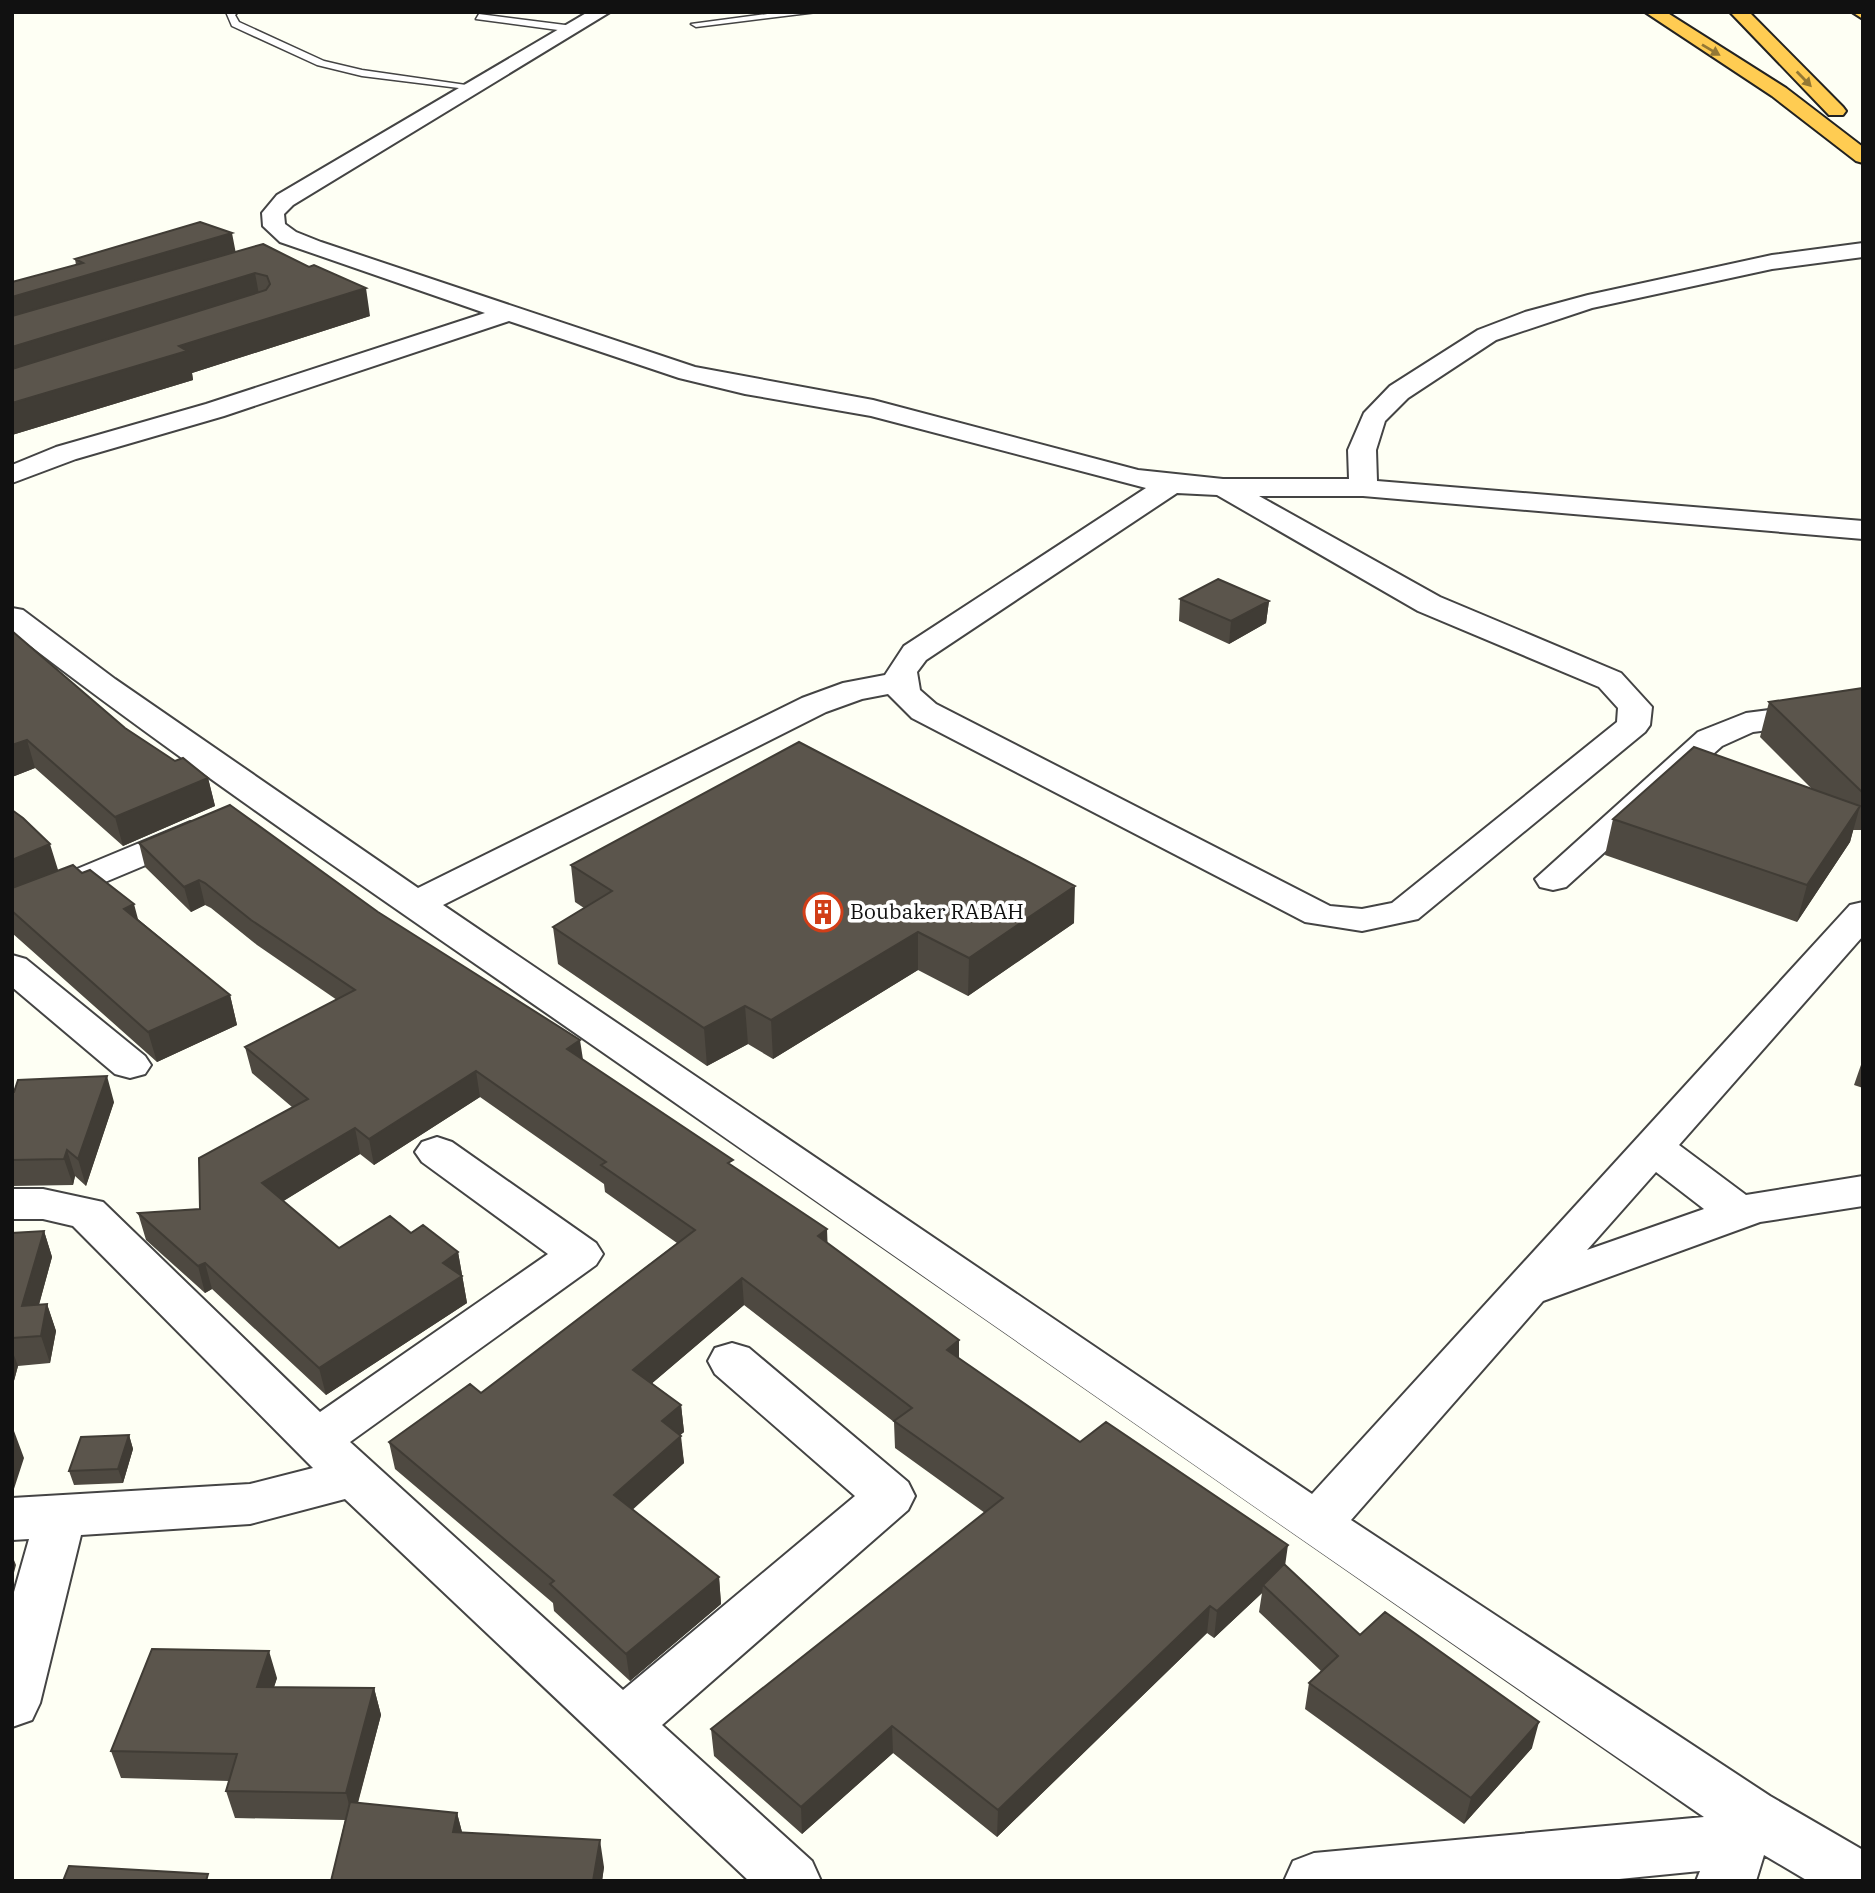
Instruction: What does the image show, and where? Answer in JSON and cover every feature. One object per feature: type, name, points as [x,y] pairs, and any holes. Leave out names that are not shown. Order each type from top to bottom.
[{"type":"highway","points":[[1654,12],[1779,92],[1863,157]]},
{"type":"highway","points":[[1739,12],[1863,138]]},
{"type":"street","points":[[601,12],[278,206],[272,219],[279,232],[313,247],[706,378],[862,405],[1136,478],[1171,484],[1223,487],[1363,488],[1863,530]]},
{"type":"street","points":[[276,258],[313,247]]},
{"type":"street","points":[[1363,488],[1362,450],[1373,419],[1399,391],[1487,335],[1534,317],[1614,296],[1772,262],[1863,250]]},
{"type":"street","points":[[12,475],[65,453],[215,410],[509,313]]},
{"type":"street","points":[[1171,484],[915,653],[901,672],[900,682],[912,702],[924,711],[1318,914],[1350,921],[1381,919],[1405,911],[1633,725],[1635,707],[1630,698],[1609,680],[1429,604],[1223,487]]},
{"type":"street","points":[[12,617],[237,813],[416,904],[1316,1524],[1738,1845]]},
{"type":"street","points":[[416,904],[814,705],[855,690],[900,682]]},
{"type":"street","points":[[1553,879],[1710,739],[1746,723],[1863,708]]},
{"type":"street","points":[[12,910],[237,813]]},
{"type":"street","points":[[1316,1524],[1863,913]]},
{"type":"street","points":[[12,967],[130,1065]]},
{"type":"street","points":[[1654,1148],[1738,1212]]},
{"type":"street","points":[[318,1439],[580,1254],[437,1152]]},
{"type":"street","points":[[1525,1290],[1738,1212],[1774,1203],[1863,1191]]},
{"type":"street","points":[[12,1204],[43,1204],[87,1213],[354,1477],[791,1881]]},
{"type":"street","points":[[622,1725],[890,1496],[732,1361]]},
{"type":"street","points":[[12,1703],[36,1518],[250,1503],[354,1477]]},
{"type":"street","points":[[1314,1881],[1738,1845],[1862,1881]]},
{"type":"lane","points":[[233,12],[230,15],[235,24],[321,63],[362,73],[475,87]]},
{"type":"lane","points":[[696,24],[812,12]]},
{"type":"lane","points":[[478,17],[573,29]]},
{"type":"building","points":[[200,222],[232,233],[12,297],[12,282],[83,263],[75,259]]},
{"type":"building","points":[[263,244],[309,267],[314,265],[366,288],[179,346],[187,351],[12,403],[12,369],[266,290],[270,284],[267,276],[255,273],[12,347],[12,316]]},
{"type":"building","points":[[1218,579],[1269,601],[1231,621],[1180,599]]},
{"type":"building","points":[[12,631],[125,728],[175,761],[183,758],[208,778],[115,817],[27,740],[12,745]]},
{"type":"building","points":[[1863,688],[1863,793],[1769,702]]},
{"type":"building","name":"Boubaker RABAH","points":[[799,742],[1075,886],[969,958],[918,932],[771,1020],[745,1006],[704,1028],[553,927],[612,891],[571,865]]},
{"type":"building","points":[[1694,747],[1860,806],[1807,885],[1613,819]]},
{"type":"building","points":[[230,805],[378,912],[580,1040],[567,1049],[733,1160],[728,1163],[827,1229],[818,1236],[959,1340],[947,1350],[1080,1442],[1106,1422],[1288,1545],[1217,1611],[1210,1606],[998,1810],[892,1726],[801,1807],[711,1729],[1003,1498],[894,1421],[912,1408],[742,1278],[633,1370],[681,1405],[662,1421],[681,1436],[614,1495],[719,1577],[626,1654],[550,1584],[554,1581],[389,1442],[470,1384],[481,1393],[695,1230],[601,1165],[606,1162],[476,1071],[369,1139],[355,1128],[262,1183],[339,1248],[390,1216],[411,1233],[423,1225],[458,1252],[443,1263],[462,1276],[319,1368],[205,1263],[198,1266],[138,1213],[200,1209],[199,1158],[308,1099],[245,1047],[355,990],[251,920],[205,883],[199,880],[184,887],[139,843]]},
{"type":"building","points":[[12,810],[23,818],[50,844],[12,860]]},
{"type":"building","points":[[73,865],[82,873],[90,870],[134,904],[124,909],[230,995],[148,1032],[12,911],[12,888]]},
{"type":"building","points":[[107,1076],[78,1159],[67,1150],[64,1159],[12,1160],[12,1092],[18,1080]]},
{"type":"building","points":[[44,1231],[22,1306],[47,1304],[41,1336],[12,1338],[12,1233]]},
{"type":"building","points":[[129,1435],[118,1469],[69,1471],[81,1437]]},
{"type":"building","points":[[1284,1564],[1360,1635],[1385,1612],[1539,1722],[1471,1798],[1309,1683],[1338,1656],[1263,1585]]},
{"type":"building","points":[[152,1649],[269,1651],[257,1687],[374,1688],[346,1793],[226,1791],[237,1754],[111,1751]]},
{"type":"building","points":[[350,1802],[457,1813],[453,1832],[600,1840],[593,1881],[331,1881]]},
{"type":"building","points":[[69,1866],[208,1874],[206,1881],[63,1881]]},
{"type":"place","name":"Boubaker RABAH","points":[[823,912]]}]
